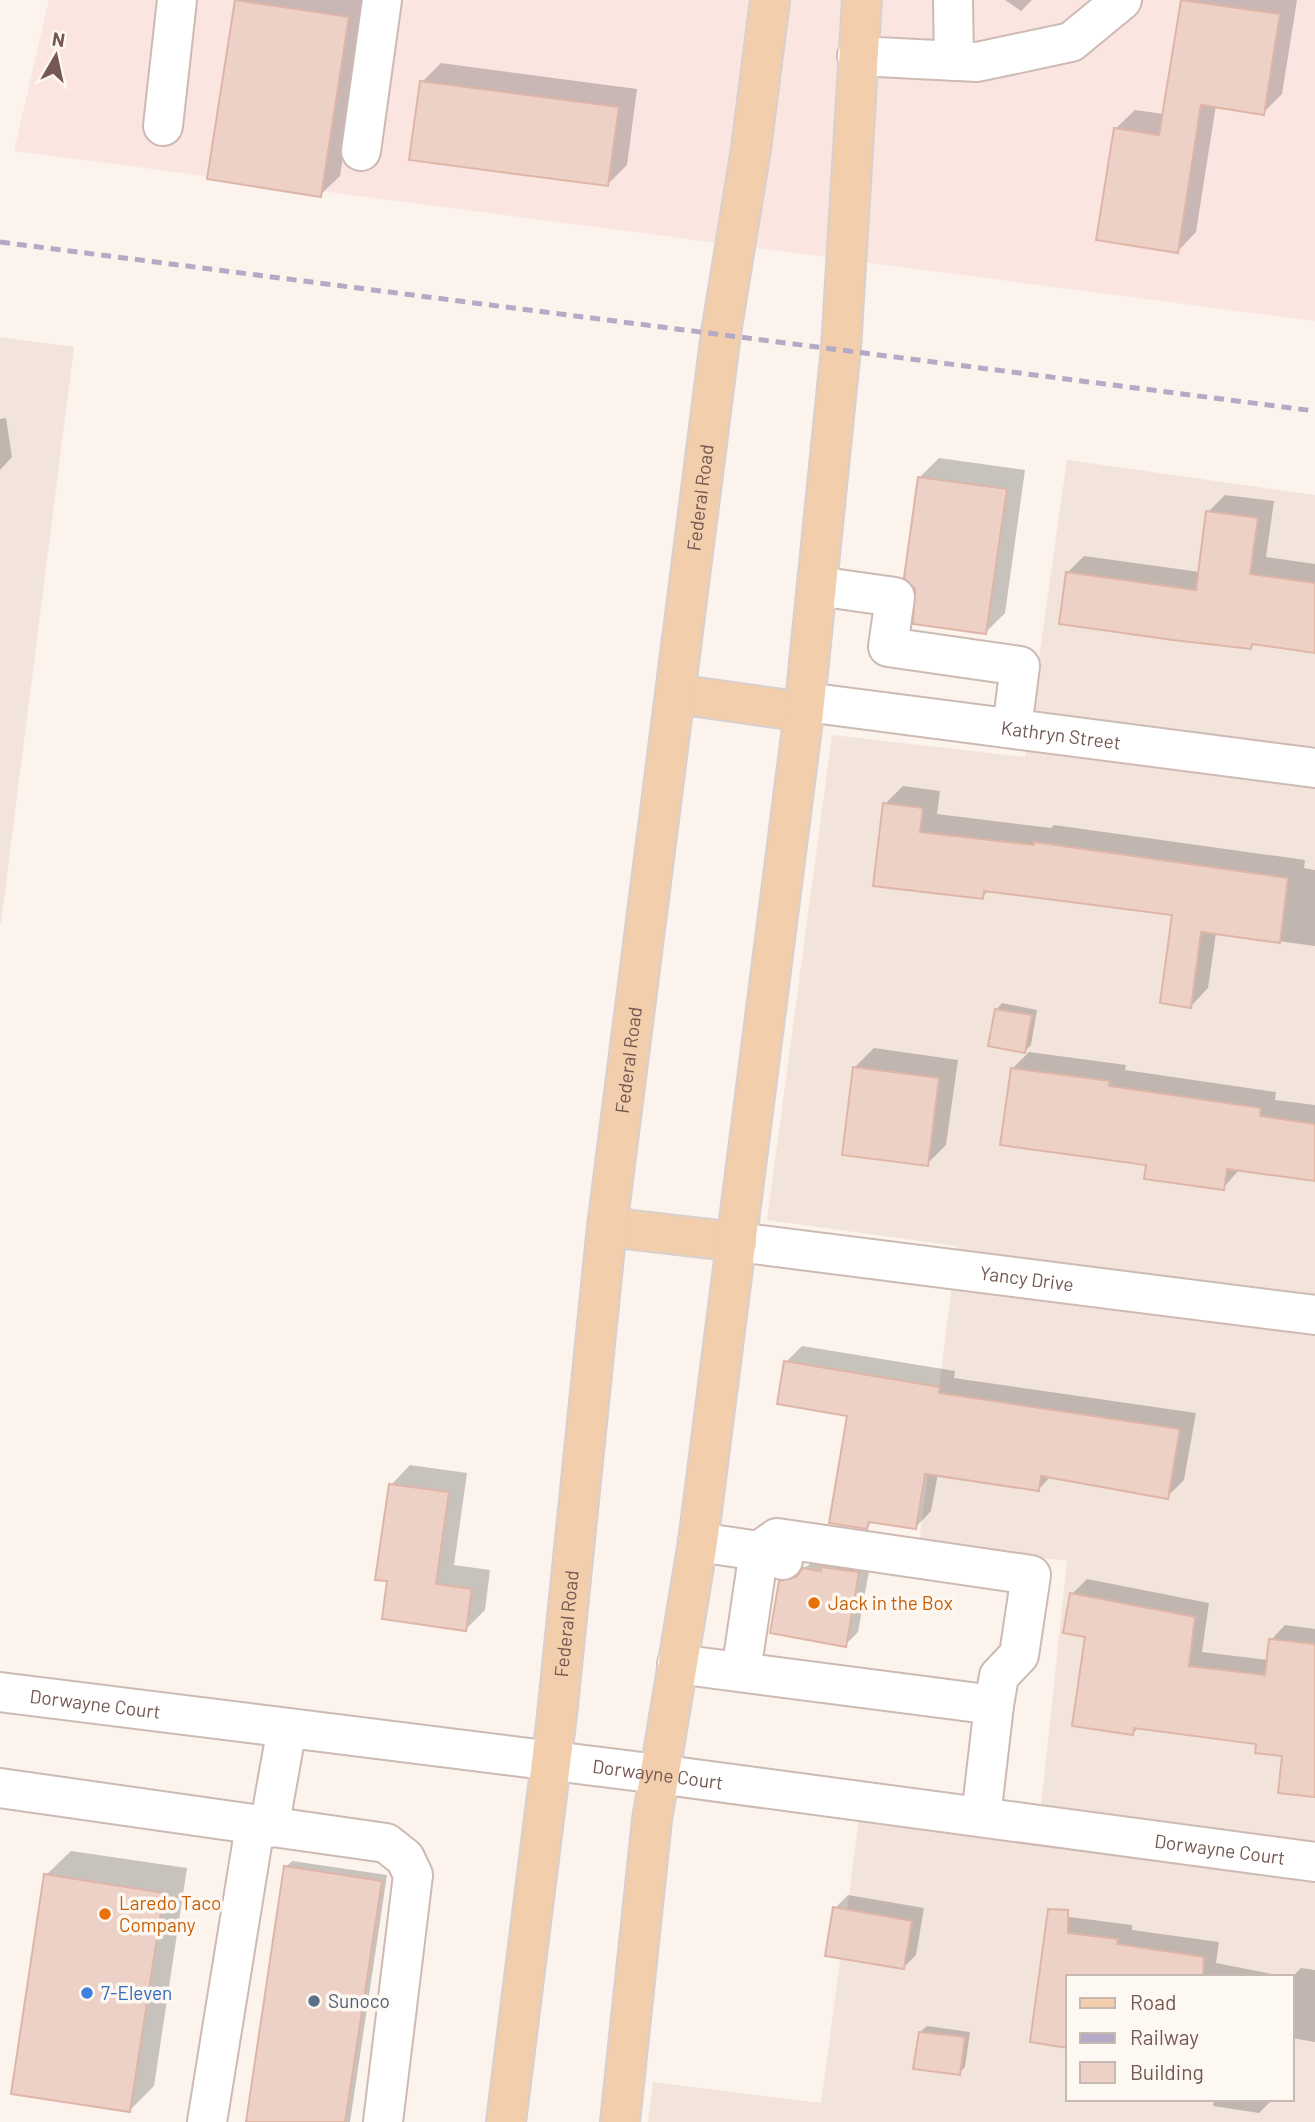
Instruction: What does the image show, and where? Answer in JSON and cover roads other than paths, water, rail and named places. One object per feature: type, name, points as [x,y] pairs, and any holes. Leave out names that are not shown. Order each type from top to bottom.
[{"type":"main road","name":"Federal Road","points":[[506,2122],[550,1760],[607,1227],[721,333],[751,149],[770,0]]},
{"type":"main road","points":[[620,2122],[659,1774],[698,1542],[805,707],[841,348],[862,0]]},
{"type":"main road","points":[[676,694],[805,707]]},
{"type":"main road","points":[[607,1227],[737,1242]]},
{"type":"street","points":[[163,126],[177,0]]},
{"type":"street","points":[[360,151],[382,0]]},
{"type":"street","points":[[953,0],[954,61]]},
{"type":"street","points":[[857,56],[977,62],[1071,42],[1103,5]]},
{"type":"street","points":[[817,586],[895,597],[888,647],[1020,666],[1012,728]]},
{"type":"street","name":"Kathryn Street","points":[[805,707],[1012,728],[1315,768]]},
{"type":"street","name":"Yancy Drive","points":[[737,1242],[1315,1315]]},
{"type":"street","points":[[698,1542],[759,1550],[777,1538],[1020,1573],[1019,1655],[999,1676],[981,1817]]},
{"type":"street","points":[[740,1672],[759,1550]]},
{"type":"street","points":[[677,1664],[995,1705]]},
{"type":"street","name":"Dorwayne Court","points":[[0,1692],[659,1774],[1315,1862]]},
{"type":"street","points":[[206,2122],[262,1827],[287,1728]]},
{"type":"street","points":[[0,1788],[386,1843],[405,1858],[413,1875],[383,2122]]},
{"type":"railway","points":[[0,242],[1315,411]]},
{"type":"place","name":"Jack in the Box","points":[[814,1603]]},
{"type":"place","name":"Laredo Taco Company","points":[[105,1914]]},
{"type":"place","name":"7-Eleven","points":[[87,1993]]},
{"type":"place","name":"Sunoco","points":[[314,2001]]}]
